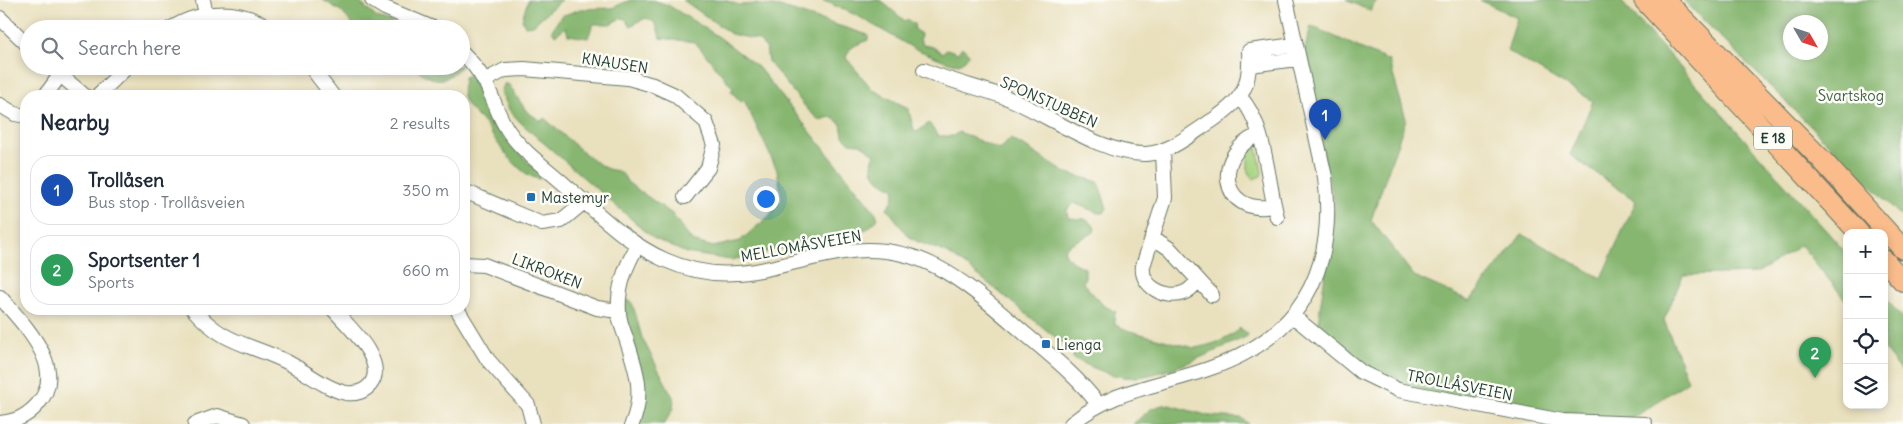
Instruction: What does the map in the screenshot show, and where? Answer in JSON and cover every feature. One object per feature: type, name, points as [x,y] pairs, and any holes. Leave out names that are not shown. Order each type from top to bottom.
[{"type":"highway","name":"E 18","points":[[1644,0],[1855,229]]},
{"type":"highway","name":"E 18","points":[[1665,0],[1822,160],[1903,249]]},
{"type":"highway","points":[[1888,264],[1903,281]]},
{"type":"street","points":[[203,0],[206,15]]},
{"type":"street","points":[[372,0],[385,8],[414,20]]},
{"type":"street","points":[[1071,424],[1098,404],[1125,393],[1206,370],[1233,360],[1266,340],[1293,316],[1307,294],[1320,263],[1326,241],[1328,214],[1325,177],[1286,0]]},
{"type":"street","points":[[186,20],[206,15],[238,14],[251,20]]},
{"type":"street","points":[[0,18],[20,37]]},
{"type":"street","name":"SPONSTUBBEN","points":[[924,70],[1010,99],[1115,149],[1139,154],[1162,151],[1216,117],[1240,96],[1249,78],[1249,58],[1296,52]]},
{"type":"street","name":"MELLOMÅSVEIEN","points":[[470,62],[484,80],[500,116],[512,136],[638,246],[678,265],[703,272],[728,274],[755,273],[815,257],[858,250],[884,250],[916,257],[945,270],[974,291],[1067,370],[1098,404]]},
{"type":"street","name":"KNAUSEN","points":[[484,80],[505,70],[524,68],[628,78],[653,85],[675,95],[706,122],[714,145],[708,168],[685,197]]},
{"type":"street","points":[[47,90],[53,75]]},
{"type":"street","points":[[60,75],[78,90]]},
{"type":"street","points":[[104,90],[119,75]]},
{"type":"street","points":[[317,75],[328,90]]},
{"type":"street","points":[[1240,96],[1251,111],[1259,135],[1276,211],[1241,202],[1232,194],[1228,184],[1228,167],[1233,156],[1242,145],[1259,135]]},
{"type":"street","points":[[0,105],[20,115]]},
{"type":"street","points":[[1162,151],[1165,198],[1142,270],[1148,284],[1164,293],[1177,295],[1189,290],[1198,280]]},
{"type":"street","points":[[470,193],[542,224],[561,221],[585,201]]},
{"type":"street","points":[[1152,237],[1170,249],[1212,295]]},
{"type":"street","points":[[632,424],[640,398],[638,380],[618,310],[623,280],[638,246]]},
{"type":"street","name":"LIKROKEN","points":[[470,265],[484,266],[597,308],[618,310]]},
{"type":"street","points":[[0,296],[41,349],[47,366],[48,384],[44,396],[34,407],[15,421],[0,423]]},
{"type":"street","points":[[199,315],[211,328],[230,340],[284,360],[338,390],[357,393],[365,390],[372,382],[375,373],[374,361],[368,350],[338,315]]},
{"type":"street","points":[[461,315],[488,360],[525,401],[532,414],[533,424]]},
{"type":"street","name":"TROLLÅSVEIEN","points":[[1293,316],[1361,372],[1398,390],[1563,421],[1645,424]]},
{"type":"street","points":[[195,424],[217,416],[243,424]]},
{"type":"green space","points":[[323,0],[357,0],[377,18],[384,20],[349,20],[341,11]]},
{"type":"green space","points":[[528,0],[561,0],[533,25],[525,26],[522,19]]},
{"type":"green space","points":[[630,0],[653,0],[668,5],[719,37],[758,67],[876,213],[878,219],[867,229],[731,260],[686,253],[653,238],[522,124],[509,110],[501,91],[505,83],[509,85],[527,112],[541,121],[544,118],[602,166],[622,173],[627,182],[672,214],[692,241],[713,247],[740,241],[769,216],[782,199],[777,170],[744,100],[741,102],[731,91],[733,88],[695,42],[660,38],[656,25],[646,18],[630,26],[626,19],[621,18],[610,24],[593,24],[588,38],[568,35],[566,27],[555,35],[552,30],[561,16],[581,9],[612,8]]},
{"type":"green space","points":[[683,0],[725,0],[739,5],[755,4],[780,7],[868,35],[868,40],[857,44],[849,50],[846,58],[873,90],[908,108],[914,130],[917,132],[929,123],[938,136],[953,136],[959,132],[1000,150],[1010,139],[1064,172],[1098,182],[1107,208],[1104,213],[1098,213],[1074,203],[1067,210],[1068,218],[1085,219],[1095,226],[1094,232],[1070,244],[1064,250],[1072,262],[1085,268],[1083,283],[1103,305],[1116,312],[1114,317],[1115,324],[1126,330],[1194,348],[1225,339],[1240,328],[1248,336],[1187,363],[1137,377],[1123,377],[1110,374],[1073,358],[1074,349],[1060,341],[964,264],[945,252],[916,241],[907,235],[887,208],[893,200],[895,189],[879,180],[873,172],[872,166],[875,154],[860,144],[850,143],[843,136],[841,124],[831,117],[819,120],[808,110],[768,61],[766,48],[758,40],[731,34]]},
{"type":"green space","points":[[822,0],[880,0],[905,21],[907,19],[914,24],[915,30],[921,34],[920,39],[923,45],[933,47],[942,53],[947,49],[958,53],[962,47],[969,54],[959,64],[948,62],[913,48],[858,16]]},
{"type":"green space","points":[[1346,0],[1377,0],[1370,11]]},
{"type":"green space","points":[[1480,0],[1620,0],[1843,250],[1843,297],[1801,245],[1757,273],[1683,275],[1664,320],[1688,381],[1632,419],[1551,420],[1372,378],[1317,330],[1335,205],[1302,59],[1311,26],[1389,61],[1406,119],[1371,220],[1414,276],[1470,301],[1522,234],[1601,278],[1636,201],[1570,155],[1593,101],[1507,51],[1517,18]]},
{"type":"green space","name":"Svartskog","points":[[1683,0],[1903,0],[1903,219],[1897,212]]},
{"type":"green space","points":[[425,75],[450,75],[440,79]]},
{"type":"green space","points":[[470,75],[474,78],[490,106],[500,133],[539,173],[540,179],[532,177],[516,165],[483,122],[470,109],[470,90],[463,90],[464,77]]},
{"type":"green space","points":[[1257,148],[1262,172],[1261,176],[1253,179],[1248,172],[1248,150]]},
{"type":"green space","points":[[624,300],[630,301],[633,305],[642,338],[674,399],[673,409],[664,424],[638,424],[644,410],[645,397],[624,319]]},
{"type":"green space","points":[[1888,301],[1903,318],[1903,373],[1888,354]]},
{"type":"green space","points":[[1165,404],[1210,416],[1241,418],[1249,424],[1133,424],[1151,409]]},
{"type":"place","name":"Trollåsen","points":[[1325,140]]},
{"type":"place","name":"Mastemyr","points":[[531,197]]},
{"type":"place","name":"Lienga","points":[[1046,344]]},
{"type":"place","name":"Sportsenter 1","points":[[1815,378]]}]
